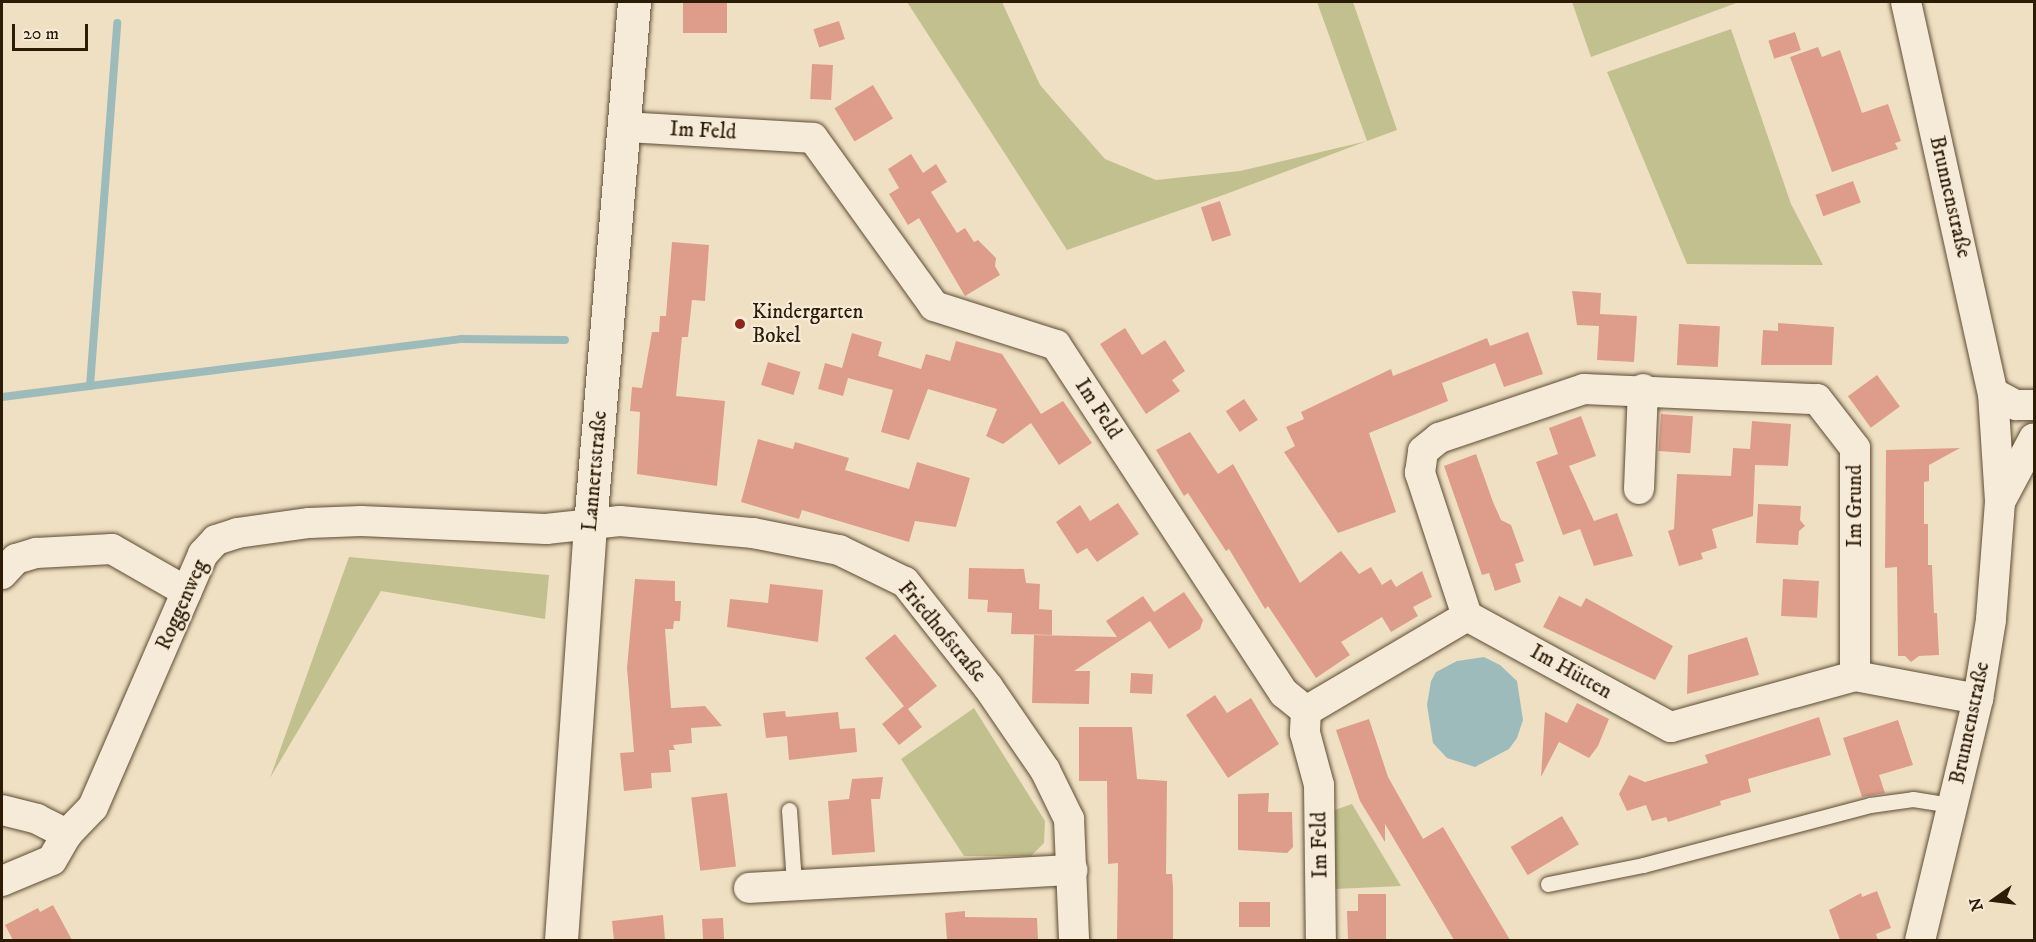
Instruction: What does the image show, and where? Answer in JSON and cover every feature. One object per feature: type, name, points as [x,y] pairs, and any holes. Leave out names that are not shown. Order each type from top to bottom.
[{"type":"street","name":"Lannertstraße","points":[[561,940],[590,525],[634,2]]},
{"type":"street","name":"Brunnenstraße","points":[[1906,2],[1993,393],[2000,502],[1991,620],[1978,699],[1920,940]]},
{"type":"street","name":"Im Feld","points":[[625,127],[813,138],[934,306],[1056,345],[1284,693],[1306,711],[1305,733],[1319,785],[1321,940]]},
{"type":"street","name":"Im Grund","points":[[1467,616],[1420,473],[1423,451],[1439,438],[1584,389],[1642,389],[1817,399],[1855,448],[1855,676]]},
{"type":"street","points":[[1639,489],[1642,389]]},
{"type":"street","points":[[1993,393],[2016,405],[2034,405]]},
{"type":"street","name":"Brunnenstraße","points":[[2000,502],[2034,438]]},
{"type":"street","name":"Roggenweg","points":[[2,881],[52,860],[67,834],[93,807],[203,554],[216,540],[237,533],[361,521],[546,529],[590,525]]},
{"type":"street","name":"Friedhofstraße","points":[[590,525],[620,521],[753,532],[839,550],[905,582],[988,687],[1045,770],[1069,819],[1073,870],[1074,940]]},
{"type":"street","points":[[2,574],[16,560],[36,553],[112,549],[187,592]]},
{"type":"street","points":[[1306,711],[1467,616]]},
{"type":"street","name":"Im Hütten","points":[[1467,616],[1671,727],[1855,676]]},
{"type":"street","points":[[1855,676],[1978,699]]},
{"type":"street","points":[[2,810],[37,819],[67,834]]},
{"type":"street","points":[[749,888],[1073,870]]},
{"type":"lane","points":[[1548,884],[1643,865],[1870,805],[1913,799],[1952,805]]},
{"type":"lane","points":[[789,810],[794,884]]},
{"type":"shaded area","points":[[907,2],[1002,2],[1040,85],[1105,159],[1156,180],[1240,171],[1367,141],[1067,250]]},
{"type":"shaded area","points":[[1317,2],[1353,2],[1397,130],[1367,141]]},
{"type":"shaded area","points":[[1572,2],[1739,2],[1591,57]]},
{"type":"shaded area","points":[[1731,29],[1791,204],[1823,265],[1687,264],[1607,72]]},
{"type":"shaded area","points":[[349,557],[549,575],[545,619],[381,591],[270,778]]},
{"type":"shaded area","points":[[974,708],[1045,821],[1044,843],[1031,856],[964,856],[901,759]]},
{"type":"shaded area","points":[[1352,804],[1401,886],[1335,889],[1329,812]]},
{"type":"water","points":[[1484,657],[1500,665],[1517,681],[1523,720],[1517,738],[1509,749],[1475,767],[1447,758],[1433,743],[1427,705],[1431,681],[1436,672],[1457,661]]},
{"type":"building","points":[[683,2],[727,2],[727,33],[683,33]]},
{"type":"building","points":[[839,21],[845,39],[819,47],[813,29]]},
{"type":"building","points":[[1795,32],[1801,50],[1774,59],[1768,41]]},
{"type":"building","points":[[1818,47],[1822,57],[1840,50],[1862,113],[1888,104],[1901,141],[1895,143],[1898,149],[1832,172],[1790,57]]},
{"type":"building","points":[[812,64],[833,65],[831,100],[810,99]]},
{"type":"building","points":[[873,85],[893,118],[855,142],[834,108]]},
{"type":"building","points":[[911,154],[923,173],[936,164],[947,182],[931,192],[957,233],[965,228],[974,242],[978,240],[996,258],[995,266],[1000,275],[965,296],[919,218],[908,225],[889,194],[899,188],[888,169]]},
{"type":"building","points":[[1853,181],[1861,203],[1823,216],[1815,195]]},
{"type":"building","points":[[1220,201],[1231,235],[1212,241],[1201,207]]},
{"type":"building","points":[[672,242],[709,245],[705,301],[692,300],[688,337],[682,337],[676,396],[725,401],[717,486],[637,474],[640,412],[630,411],[632,387],[642,388],[652,332],[659,332],[660,316],[666,316]]},
{"type":"building","points":[[1572,291],[1601,293],[1600,314],[1637,316],[1634,362],[1597,360],[1599,326],[1577,325]]},
{"type":"building","points":[[1778,323],[1834,327],[1832,365],[1761,365],[1763,330],[1778,331]]},
{"type":"building","points":[[1679,324],[1720,326],[1718,367],[1677,365]]},
{"type":"building","points":[[1125,328],[1142,355],[1165,340],[1185,371],[1172,380],[1180,391],[1146,414],[1100,344]]},
{"type":"building","points":[[1528,332],[1543,374],[1504,387],[1495,363],[1442,383],[1448,401],[1369,433],[1396,512],[1338,533],[1284,452],[1295,446],[1286,427],[1304,419],[1301,412],[1391,369],[1393,376],[1487,338],[1490,346]]},
{"type":"building","points":[[852,333],[882,342],[878,356],[921,369],[926,354],[950,361],[956,341],[1002,354],[1041,414],[1063,401],[1092,443],[1059,465],[1031,423],[1003,444],[986,436],[997,409],[928,389],[909,440],[881,432],[893,390],[848,378],[843,396],[818,389],[825,363],[842,368]]},
{"type":"building","points":[[768,362],[801,372],[793,395],[761,385]]},
{"type":"building","points":[[1877,375],[1900,407],[1871,428],[1848,396]]},
{"type":"building","points":[[1244,399],[1258,420],[1240,432],[1226,411]]},
{"type":"building","points":[[1661,414],[1693,416],[1690,453],[1658,451]]},
{"type":"building","points":[[1581,416],[1596,456],[1569,466],[1594,521],[1617,513],[1633,556],[1594,566],[1580,529],[1563,535],[1536,462],[1558,454],[1549,428]]},
{"type":"building","points":[[1752,421],[1791,424],[1788,466],[1755,465],[1753,516],[1712,529],[1717,548],[1701,553],[1703,559],[1679,566],[1668,531],[1674,529],[1677,474],[1731,476],[1733,448],[1750,449]]},
{"type":"building","points":[[1190,432],[1218,474],[1233,464],[1300,583],[1341,551],[1359,574],[1371,567],[1382,585],[1391,579],[1396,587],[1422,571],[1432,597],[1413,607],[1418,616],[1391,632],[1382,617],[1341,642],[1350,655],[1316,678],[1268,606],[1265,609],[1229,549],[1226,551],[1188,493],[1184,496],[1156,450]]},
{"type":"building","points":[[758,439],[793,449],[795,442],[849,458],[845,470],[909,489],[917,462],[970,478],[956,527],[915,521],[909,542],[802,510],[799,519],[741,502]]},
{"type":"building","points":[[1960,448],[1929,465],[1929,481],[1924,482],[1924,524],[1928,524],[1928,565],[1932,565],[1939,655],[1919,656],[1911,662],[1905,656],[1898,656],[1897,567],[1885,568],[1886,450]]},
{"type":"building","points":[[1476,454],[1501,520],[1511,525],[1524,561],[1515,564],[1521,582],[1495,591],[1489,573],[1482,575],[1444,466]]},
{"type":"building","points":[[1118,503],[1139,534],[1097,562],[1087,548],[1077,554],[1056,522],[1080,505],[1090,521]]},
{"type":"building","points":[[1758,504],[1801,506],[1800,520],[1805,526],[1799,531],[1798,545],[1756,543]]},
{"type":"building","points":[[969,568],[1024,569],[1026,583],[1040,584],[1039,609],[1052,610],[1052,635],[1011,634],[1012,613],[987,612],[988,600],[968,599]]},
{"type":"building","points":[[635,579],[675,581],[675,601],[681,601],[680,621],[674,621],[673,629],[665,629],[671,708],[705,706],[722,726],[691,728],[692,743],[673,745],[675,750],[669,750],[671,772],[651,773],[652,788],[624,791],[620,753],[634,752],[627,668]]},
{"type":"building","points":[[1783,579],[1819,581],[1817,618],[1781,616]]},
{"type":"building","points":[[770,584],[823,590],[818,642],[727,627],[730,599],[768,603]]},
{"type":"building","points":[[1184,592],[1203,620],[1200,629],[1169,649],[1150,621],[1074,671],[1090,671],[1089,704],[1032,703],[1034,635],[1117,637],[1106,621],[1143,596],[1154,612]]},
{"type":"building","points":[[1559,596],[1581,607],[1586,598],[1673,646],[1655,680],[1543,627]]},
{"type":"building","points":[[895,634],[937,686],[908,709],[922,727],[899,745],[882,724],[904,706],[865,658]]},
{"type":"building","points":[[1747,637],[1759,675],[1687,694],[1688,655]]},
{"type":"building","points":[[1131,673],[1153,674],[1152,694],[1130,693]]},
{"type":"building","points":[[1215,695],[1227,713],[1251,698],[1279,744],[1228,778],[1186,715]]},
{"type":"building","points":[[1577,703],[1609,719],[1598,746],[1589,758],[1559,742],[1541,777],[1545,712],[1567,723]]},
{"type":"building","points":[[785,711],[786,717],[838,712],[840,729],[855,728],[857,752],[789,760],[787,736],[766,738],[763,713]]},
{"type":"building","points":[[1819,717],[1831,755],[1748,779],[1751,792],[1720,801],[1721,805],[1668,822],[1666,817],[1652,821],[1646,805],[1627,811],[1619,794],[1629,775],[1645,782],[1708,763],[1705,755]]},
{"type":"building","points":[[1369,719],[1388,777],[1423,839],[1443,827],[1510,940],[1454,940],[1385,824],[1385,842],[1360,801],[1336,730]]},
{"type":"building","points":[[1898,720],[1913,765],[1879,775],[1885,793],[1862,797],[1843,738]]},
{"type":"building","points":[[1079,727],[1132,727],[1137,779],[1167,781],[1166,874],[1172,874],[1173,940],[1117,940],[1118,863],[1108,864],[1107,781],[1079,781]]},
{"type":"building","points":[[883,777],[880,799],[871,799],[875,852],[832,855],[828,801],[849,799],[852,779]]},
{"type":"building","points":[[727,793],[736,866],[700,871],[691,797]]},
{"type":"building","points":[[1269,793],[1268,812],[1292,812],[1293,847],[1287,853],[1238,850],[1238,794]]},
{"type":"building","points":[[1562,816],[1579,844],[1528,875],[1511,847]]},
{"type":"building","points":[[1877,891],[1891,928],[1876,934],[1878,940],[1840,940],[1829,910],[1861,893],[1862,897]]},
{"type":"building","points":[[1358,894],[1386,894],[1386,940],[1348,940],[1347,911],[1358,911]]},
{"type":"building","points":[[1239,902],[1270,902],[1270,927],[1239,927]]},
{"type":"building","points":[[53,905],[72,940],[13,940],[5,925],[38,908],[40,912]]},
{"type":"building","points":[[965,911],[965,917],[1037,918],[1038,940],[947,940],[945,913]]},
{"type":"building","points":[[663,915],[665,940],[614,940],[612,921]]},
{"type":"building","points":[[723,918],[724,940],[703,940],[702,919]]},
{"type":"waterway","points":[[90,386],[117,23]]},
{"type":"waterway","points":[[2,397],[462,339],[565,340]]},
{"type":"place","name":"Kindergarten Bokel","points":[[740,324]]}]
